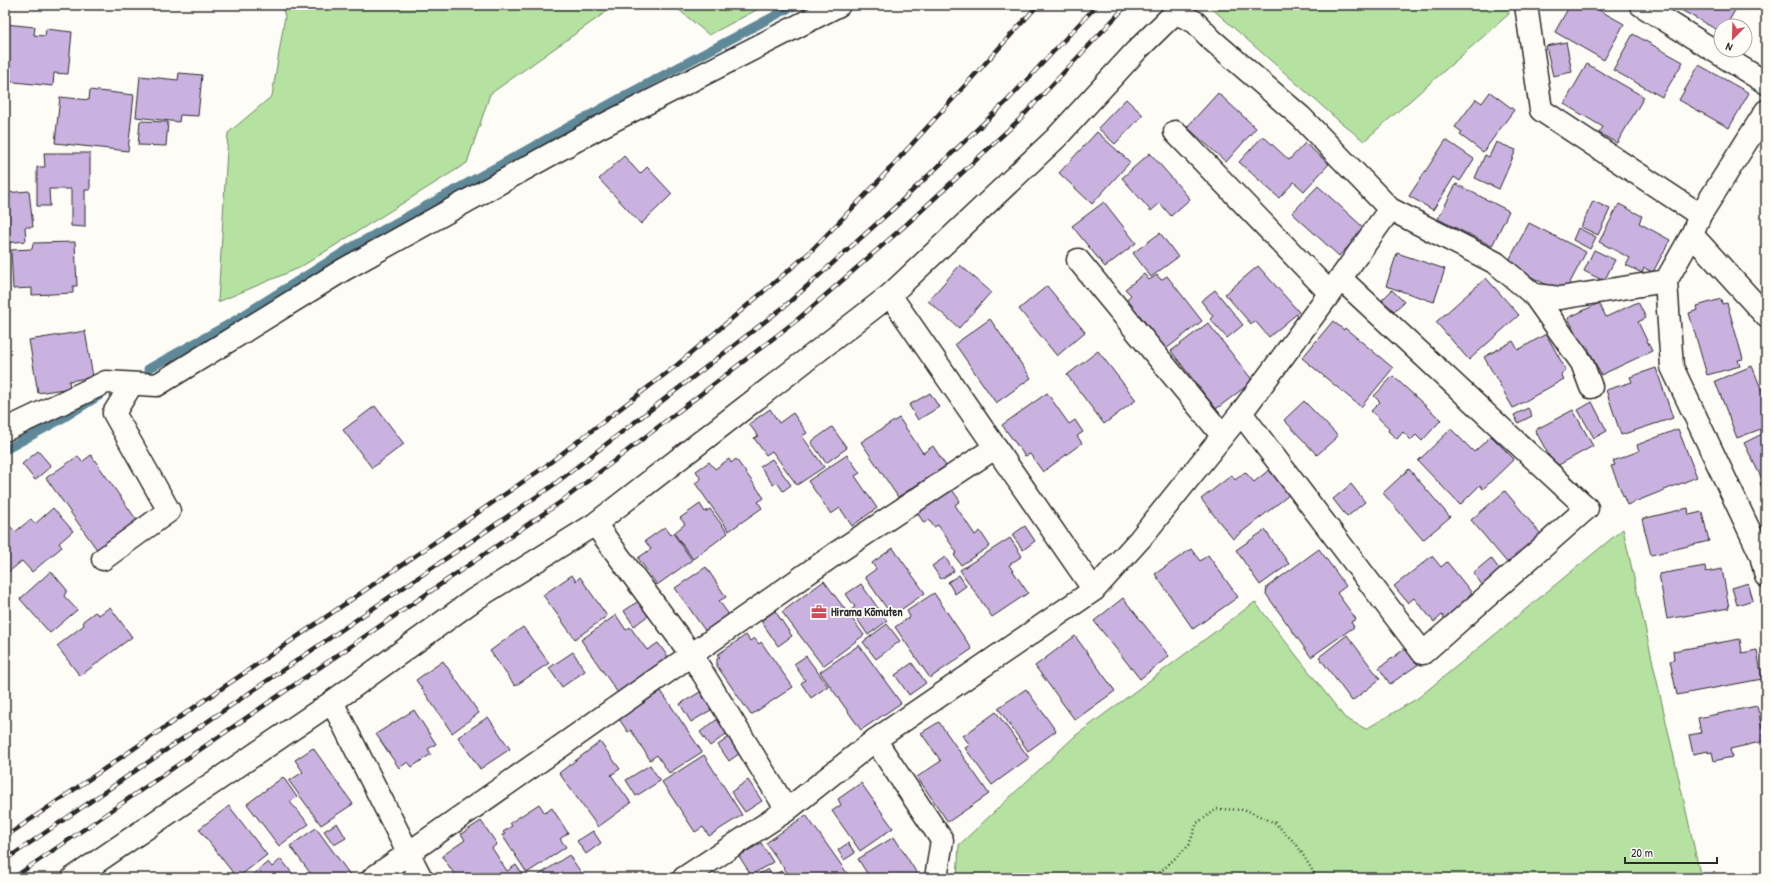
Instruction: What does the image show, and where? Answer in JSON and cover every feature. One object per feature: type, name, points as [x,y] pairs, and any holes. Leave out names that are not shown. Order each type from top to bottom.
[{"type":"street","points":[[5,430],[106,382],[157,385],[343,270],[598,128],[840,5]]},
{"type":"street","points":[[1526,5],[1541,110],[1696,225],[1766,316]]},
{"type":"street","points":[[1641,5],[1766,83]]},
{"type":"street","points":[[73,878],[332,702],[475,599],[595,524],[890,295],[1056,138],[1136,51],[1180,9],[1212,40],[1301,117],[1390,209],[1496,263],[1534,295],[1582,363],[1591,387]]},
{"type":"street","points":[[1766,111],[1696,225],[1666,281],[1672,367],[1761,555],[1766,576]]},
{"type":"street","points":[[1175,132],[1335,286],[1587,508],[1423,653],[1241,413]]},
{"type":"street","points":[[684,878],[787,810],[875,740],[1094,590],[1140,539],[1241,413],[1390,209]]},
{"type":"street","points":[[1078,260],[1222,435]]},
{"type":"street","points":[[1534,295],[1560,298],[1666,281]]},
{"type":"street","points":[[890,295],[1094,590]]},
{"type":"street","points":[[103,559],[169,511],[114,413],[132,384]]},
{"type":"street","points":[[373,878],[835,554],[996,447]]},
{"type":"street","points":[[595,524],[691,654],[787,810]]},
{"type":"street","points":[[332,702],[421,878]]},
{"type":"street","points":[[875,740],[942,840],[936,878]]},
{"type":"path","points":[[1154,878],[1189,845],[1196,823],[1217,809],[1246,810],[1275,823],[1297,845],[1317,878]]},
{"type":"green space","points":[[281,5],[616,5],[490,94],[467,163],[299,268],[218,302],[228,133],[272,96],[285,16]]},
{"type":"green space","points":[[673,5],[766,5],[709,35]]},
{"type":"green space","points":[[1208,5],[1508,5],[1509,14],[1364,141],[1339,121]]},
{"type":"green space","points":[[1623,529],[1701,878],[957,878],[959,845],[1075,736],[1255,602],[1345,718],[1366,729],[1418,698]]},
{"type":"building","points":[[1570,5],[1590,5],[1624,24],[1604,60],[1555,32]]},
{"type":"building","points":[[1672,5],[1738,5],[1731,18],[1713,18],[1713,28]]},
{"type":"building","points":[[5,24],[35,27],[34,35],[45,36],[46,29],[72,32],[68,74],[54,73],[53,86],[5,81]]},
{"type":"building","points":[[1633,34],[1683,62],[1662,97],[1613,70]]},
{"type":"building","points":[[1566,42],[1572,72],[1553,76],[1546,46]]},
{"type":"building","points":[[1587,64],[1644,97],[1617,143],[1599,133],[1603,127],[1564,104]]},
{"type":"building","points":[[1699,65],[1749,93],[1729,128],[1679,100]]},
{"type":"building","points":[[179,73],[202,75],[198,116],[180,115],[179,122],[136,117],[140,76],[178,80]]},
{"type":"building","points":[[90,90],[134,95],[128,151],[55,143],[60,97],[89,100]]},
{"type":"building","points":[[1490,92],[1514,110],[1483,152],[1460,135],[1462,132],[1455,127],[1476,99],[1482,103]]},
{"type":"building","points":[[1218,93],[1256,128],[1226,162],[1187,127]]},
{"type":"building","points":[[1126,99],[1143,115],[1115,144],[1098,128]]},
{"type":"building","points":[[140,121],[168,122],[166,146],[138,145]]},
{"type":"building","points":[[1097,132],[1130,162],[1092,204],[1059,173]]},
{"type":"building","points":[[1263,136],[1289,160],[1305,143],[1329,164],[1304,191],[1294,182],[1279,198],[1239,162]]},
{"type":"building","points":[[1446,140],[1474,159],[1460,181],[1454,177],[1433,210],[1409,196]]},
{"type":"building","points":[[1496,142],[1516,150],[1499,189],[1475,178],[1485,155],[1489,157]]},
{"type":"building","points":[[44,153],[90,153],[90,190],[85,190],[85,227],[71,226],[71,189],[49,189],[50,206],[37,206],[37,167],[45,167]]},
{"type":"building","points":[[1150,153],[1190,199],[1171,216],[1160,203],[1151,211],[1122,178]]},
{"type":"building","points":[[624,156],[640,174],[647,167],[672,194],[641,224],[599,179]]},
{"type":"building","points":[[1456,184],[1509,211],[1492,246],[1438,219]]},
{"type":"building","points":[[1318,186],[1365,229],[1339,256],[1292,213]]},
{"type":"building","points":[[29,191],[33,227],[25,227],[26,241],[5,243],[5,193]]},
{"type":"building","points":[[1593,201],[1610,209],[1598,235],[1581,227]]},
{"type":"building","points":[[1104,202],[1136,243],[1105,267],[1072,226]]},
{"type":"building","points":[[1619,204],[1642,216],[1639,223],[1670,240],[1653,272],[1644,268],[1642,273],[1626,265],[1630,258],[1599,242]]},
{"type":"building","points":[[1529,223],[1586,252],[1564,294],[1507,264]]},
{"type":"building","points":[[1578,228],[1596,237],[1590,249],[1573,240]]},
{"type":"building","points":[[1160,233],[1178,257],[1151,277],[1133,253]]},
{"type":"building","points":[[75,242],[77,286],[73,286],[73,293],[32,295],[32,288],[13,289],[11,250],[32,249],[33,243]]},
{"type":"building","points":[[1594,250],[1615,260],[1604,281],[1584,271]]},
{"type":"building","points":[[1397,253],[1445,269],[1434,302],[1386,286]]},
{"type":"building","points":[[960,265],[991,292],[959,328],[928,301]]},
{"type":"building","points":[[1258,266],[1299,312],[1269,337],[1255,321],[1251,324],[1225,294]]},
{"type":"building","points":[[1144,274],[1149,280],[1157,275],[1161,280],[1167,276],[1202,321],[1166,349],[1127,299],[1131,295],[1125,289]]},
{"type":"building","points":[[1486,278],[1519,315],[1469,360],[1436,322]]},
{"type":"building","points":[[1047,286],[1085,332],[1057,356],[1019,309]]},
{"type":"building","points":[[1215,290],[1243,325],[1227,338],[1210,319],[1213,316],[1201,301]]},
{"type":"building","points":[[1392,290],[1404,302],[1394,311],[1382,300]]},
{"type":"building","points":[[1721,299],[1722,304],[1727,303],[1743,359],[1738,360],[1740,366],[1707,375],[1689,313],[1698,310],[1697,306]]},
{"type":"building","points":[[1638,302],[1646,318],[1638,322],[1652,351],[1601,375],[1587,346],[1583,348],[1568,318],[1599,303],[1606,317]]},
{"type":"building","points":[[990,319],[1031,378],[996,403],[955,344]]},
{"type":"building","points":[[1333,321],[1344,330],[1345,328],[1393,368],[1361,407],[1302,358]]},
{"type":"building","points":[[1208,323],[1253,381],[1216,409],[1171,351]]},
{"type":"building","points":[[85,331],[93,377],[69,381],[70,388],[38,393],[29,340]]},
{"type":"building","points":[[1546,334],[1566,370],[1561,374],[1564,379],[1513,408],[1484,357],[1513,341],[1518,350]]},
{"type":"building","points":[[1098,351],[1136,400],[1104,424],[1067,375]]},
{"type":"building","points":[[1752,366],[1766,401],[1766,427],[1737,438],[1715,381]]},
{"type":"building","points":[[1656,368],[1673,418],[1621,435],[1606,390],[1632,382],[1630,377]]},
{"type":"building","points":[[5,372],[9,409],[5,409]]},
{"type":"building","points":[[1393,376],[1441,420],[1422,441],[1416,435],[1411,440],[1403,432],[1397,439],[1388,431],[1389,428],[1371,411],[1380,402],[1374,396]]},
{"type":"building","points":[[930,393],[939,407],[918,420],[909,405]]},
{"type":"building","points":[[1047,393],[1069,424],[1075,420],[1083,432],[1077,436],[1082,443],[1043,472],[1030,454],[1025,456],[1002,425]]},
{"type":"building","points":[[1304,401],[1338,436],[1317,455],[1284,420]]},
{"type":"building","points":[[1592,402],[1607,431],[1594,438],[1578,410]]},
{"type":"building","points":[[375,406],[404,444],[372,468],[343,430]]},
{"type":"building","points":[[1528,408],[1532,416],[1518,423],[1514,415]]},
{"type":"building","points":[[770,409],[779,423],[793,413],[807,433],[802,436],[824,467],[797,485],[772,451],[766,455],[754,438],[758,436],[749,424]]},
{"type":"building","points":[[1573,410],[1593,446],[1555,467],[1535,430]]},
{"type":"building","points":[[899,418],[923,453],[933,446],[946,466],[898,497],[861,442]]},
{"type":"building","points":[[832,427],[847,448],[826,463],[811,442]]},
{"type":"building","points":[[1451,429],[1474,452],[1491,436],[1514,459],[1483,489],[1480,485],[1460,505],[1418,461]]},
{"type":"building","points":[[1678,429],[1697,477],[1627,505],[1611,466],[1615,465],[1613,461],[1639,451],[1637,445]]},
{"type":"building","points":[[1766,432],[1765,493],[1760,483],[1763,481],[1744,443]]},
{"type":"building","points":[[38,451],[51,466],[35,480],[22,464]]},
{"type":"building","points":[[91,455],[138,522],[98,551],[46,478],[78,456],[82,462]]},
{"type":"building","points":[[847,455],[860,473],[855,476],[877,508],[852,526],[840,508],[831,514],[808,481]]},
{"type":"building","points":[[729,459],[731,463],[736,459],[764,498],[758,502],[762,508],[729,531],[695,483],[701,479],[696,471],[709,462],[715,469]]},
{"type":"building","points":[[772,459],[791,485],[783,491],[777,482],[773,485],[760,466]]},
{"type":"building","points":[[1409,469],[1450,517],[1423,540],[1383,493]]},
{"type":"building","points":[[1269,470],[1289,495],[1233,539],[1201,499],[1232,475],[1235,480],[1245,472],[1254,482]]},
{"type":"building","points":[[1351,484],[1365,502],[1347,517],[1333,499]]},
{"type":"building","points":[[951,488],[960,501],[955,505],[975,535],[980,531],[990,546],[961,565],[954,555],[957,553],[938,525],[934,527],[929,520],[924,523],[916,511]]},
{"type":"building","points":[[1505,491],[1544,538],[1510,566],[1471,520]]},
{"type":"building","points":[[700,504],[705,512],[710,509],[728,533],[693,559],[674,533],[685,524],[680,518]]},
{"type":"building","points":[[53,508],[73,531],[59,543],[62,547],[32,572],[22,561],[5,575],[5,520],[15,532],[31,519],[35,524]]},
{"type":"building","points":[[1688,508],[1689,515],[1702,512],[1709,541],[1651,555],[1642,519]]},
{"type":"building","points":[[1025,526],[1035,541],[1023,550],[1012,535]]},
{"type":"building","points":[[665,527],[671,535],[673,533],[692,560],[657,585],[638,558],[651,549],[645,541]]},
{"type":"building","points":[[1265,530],[1289,564],[1260,585],[1236,550]]},
{"type":"building","points":[[1010,538],[1022,556],[1009,565],[1028,593],[992,617],[960,570]]},
{"type":"building","points":[[893,548],[925,593],[892,616],[865,577],[876,569],[872,563]]},
{"type":"building","points":[[1191,549],[1200,561],[1208,555],[1238,597],[1193,629],[1155,574]]},
{"type":"building","points":[[1319,549],[1346,586],[1337,593],[1356,619],[1351,622],[1354,627],[1311,657],[1266,594],[1267,587]]},
{"type":"building","points":[[1432,556],[1441,567],[1447,562],[1472,593],[1468,596],[1472,601],[1447,622],[1442,615],[1434,622],[1414,598],[1408,603],[1394,586]]},
{"type":"building","points":[[945,557],[954,571],[941,579],[932,566]]},
{"type":"building","points":[[1491,558],[1502,573],[1484,587],[1473,573]]},
{"type":"building","points":[[1705,566],[1706,572],[1722,569],[1729,608],[1667,619],[1659,574]]},
{"type":"building","points":[[706,567],[726,597],[719,601],[730,616],[706,632],[675,588]]},
{"type":"building","points":[[51,571],[67,590],[64,596],[77,610],[50,633],[20,599]]},
{"type":"building","points":[[572,575],[576,581],[580,577],[607,616],[575,639],[543,595]]},
{"type":"building","points":[[959,575],[966,586],[955,594],[948,582]]},
{"type":"building","points":[[824,581],[864,635],[823,666],[782,612]]},
{"type":"building","points":[[1748,583],[1753,600],[1737,605],[1732,588]]},
{"type":"building","points":[[861,584],[887,621],[868,635],[851,610],[855,607],[846,594]]},
{"type":"building","points":[[934,593],[972,649],[930,678],[895,627],[910,617],[907,611]]},
{"type":"building","points":[[1123,598],[1169,656],[1140,679],[1094,621]]},
{"type":"building","points":[[640,600],[649,615],[634,626],[624,611]]},
{"type":"building","points":[[110,607],[132,637],[80,676],[57,646],[84,625],[83,621],[95,612],[99,615]]},
{"type":"building","points":[[775,611],[792,636],[778,646],[761,621]]},
{"type":"building","points":[[616,615],[626,630],[630,627],[647,650],[658,643],[669,658],[618,693],[581,640]]},
{"type":"building","points":[[887,624],[900,641],[876,659],[863,642]]},
{"type":"building","points":[[523,627],[549,663],[515,686],[490,651]]},
{"type":"building","points":[[746,635],[750,641],[754,638],[759,644],[761,642],[793,687],[751,715],[717,666],[717,659],[720,657],[717,655]]},
{"type":"building","points":[[1347,635],[1380,679],[1352,701],[1319,657]]},
{"type":"building","points":[[1075,636],[1115,691],[1075,720],[1035,666]]},
{"type":"building","points":[[1740,639],[1742,653],[1757,650],[1762,679],[1677,695],[1670,661],[1674,660],[1673,651]]},
{"type":"building","points":[[859,645],[901,703],[861,730],[820,672]]},
{"type":"building","points":[[1407,647],[1419,664],[1390,684],[1379,668]]},
{"type":"building","points":[[573,652],[585,671],[562,687],[549,668]]},
{"type":"building","points":[[806,656],[828,686],[811,698],[801,683],[805,680],[794,664]]},
{"type":"building","points":[[443,661],[479,713],[452,733],[416,680]]},
{"type":"building","points":[[912,663],[926,683],[909,695],[895,675]]},
{"type":"building","points":[[1026,689],[1056,731],[1028,751],[998,708]]},
{"type":"building","points":[[661,691],[702,752],[669,773],[657,755],[650,760],[631,730],[628,732],[619,719]]},
{"type":"building","points":[[700,692],[711,710],[691,722],[680,704]]},
{"type":"building","points":[[1757,706],[1765,741],[1730,749],[1732,757],[1714,761],[1712,752],[1708,753],[1708,751],[1693,754],[1689,735],[1701,733],[1698,718]]},
{"type":"building","points":[[414,710],[436,744],[428,749],[431,754],[412,767],[408,762],[399,768],[376,734]]},
{"type":"building","points":[[996,712],[1029,758],[992,785],[965,748],[970,745],[963,736]]},
{"type":"building","points":[[488,717],[510,749],[480,769],[458,737]]},
{"type":"building","points":[[719,718],[729,732],[710,746],[700,732]]},
{"type":"building","points":[[939,722],[989,794],[948,822],[917,777],[941,761],[921,733]]},
{"type":"building","points":[[732,735],[743,751],[729,761],[718,745]]},
{"type":"building","points":[[600,742],[620,769],[611,775],[631,803],[598,827],[559,773]]},
{"type":"building","points":[[313,748],[353,804],[321,825],[289,781],[303,772],[295,760]]},
{"type":"building","points":[[704,755],[742,815],[709,836],[703,827],[695,832],[662,782]]},
{"type":"building","points":[[650,765],[660,781],[636,796],[626,780]]},
{"type":"building","points":[[283,777],[297,797],[290,802],[309,824],[279,846],[247,804]]},
{"type":"building","points":[[748,780],[762,801],[745,812],[731,792]]},
{"type":"building","points":[[861,783],[893,828],[860,851],[832,811],[841,805],[838,799]]},
{"type":"building","points":[[539,804],[545,813],[552,808],[568,833],[560,839],[566,847],[527,873],[502,835],[505,834],[503,832],[512,826],[510,823]]},
{"type":"building","points":[[229,806],[267,855],[237,878],[199,829]]},
{"type":"building","points":[[806,815],[849,876],[847,878],[791,878],[766,843]]},
{"type":"building","points":[[481,821],[497,844],[492,848],[507,871],[516,865],[523,875],[519,878],[457,878],[442,856],[465,840],[461,834]]},
{"type":"building","points":[[337,823],[346,838],[334,845],[324,831]]},
{"type":"building","points":[[316,828],[351,876],[349,878],[314,878],[290,846]]},
{"type":"building","points":[[593,831],[601,843],[586,854],[577,841]]},
{"type":"building","points":[[894,837],[920,878],[870,878],[858,859]]},
{"type":"building","points":[[761,843],[773,862],[751,875],[739,856]]},
{"type":"building","points":[[848,843],[855,853],[844,860],[838,850]]},
{"type":"building","points":[[569,855],[585,878],[536,877]]},
{"type":"building","points":[[281,859],[296,878],[248,878],[268,862],[272,867]]},
{"type":"building","points":[[768,869],[772,876],[781,871],[785,878],[752,878]]},
{"type":"waterway","points":[[148,369],[229,324],[350,248],[626,95],[795,5]]},
{"type":"waterway","points":[[5,450],[60,420],[99,396]]},
{"type":"railway","points":[[5,837],[543,468],[677,365],[809,253],[873,187],[1038,5]]},
{"type":"railway","points":[[5,860],[552,486],[785,306],[893,209],[1006,102],[1097,5]]},
{"type":"railway","points":[[13,878],[562,501],[797,320],[908,223],[1019,120],[1127,5]]},
{"type":"place","name":"Hirama Kōmuten","points":[[819,612]]}]
